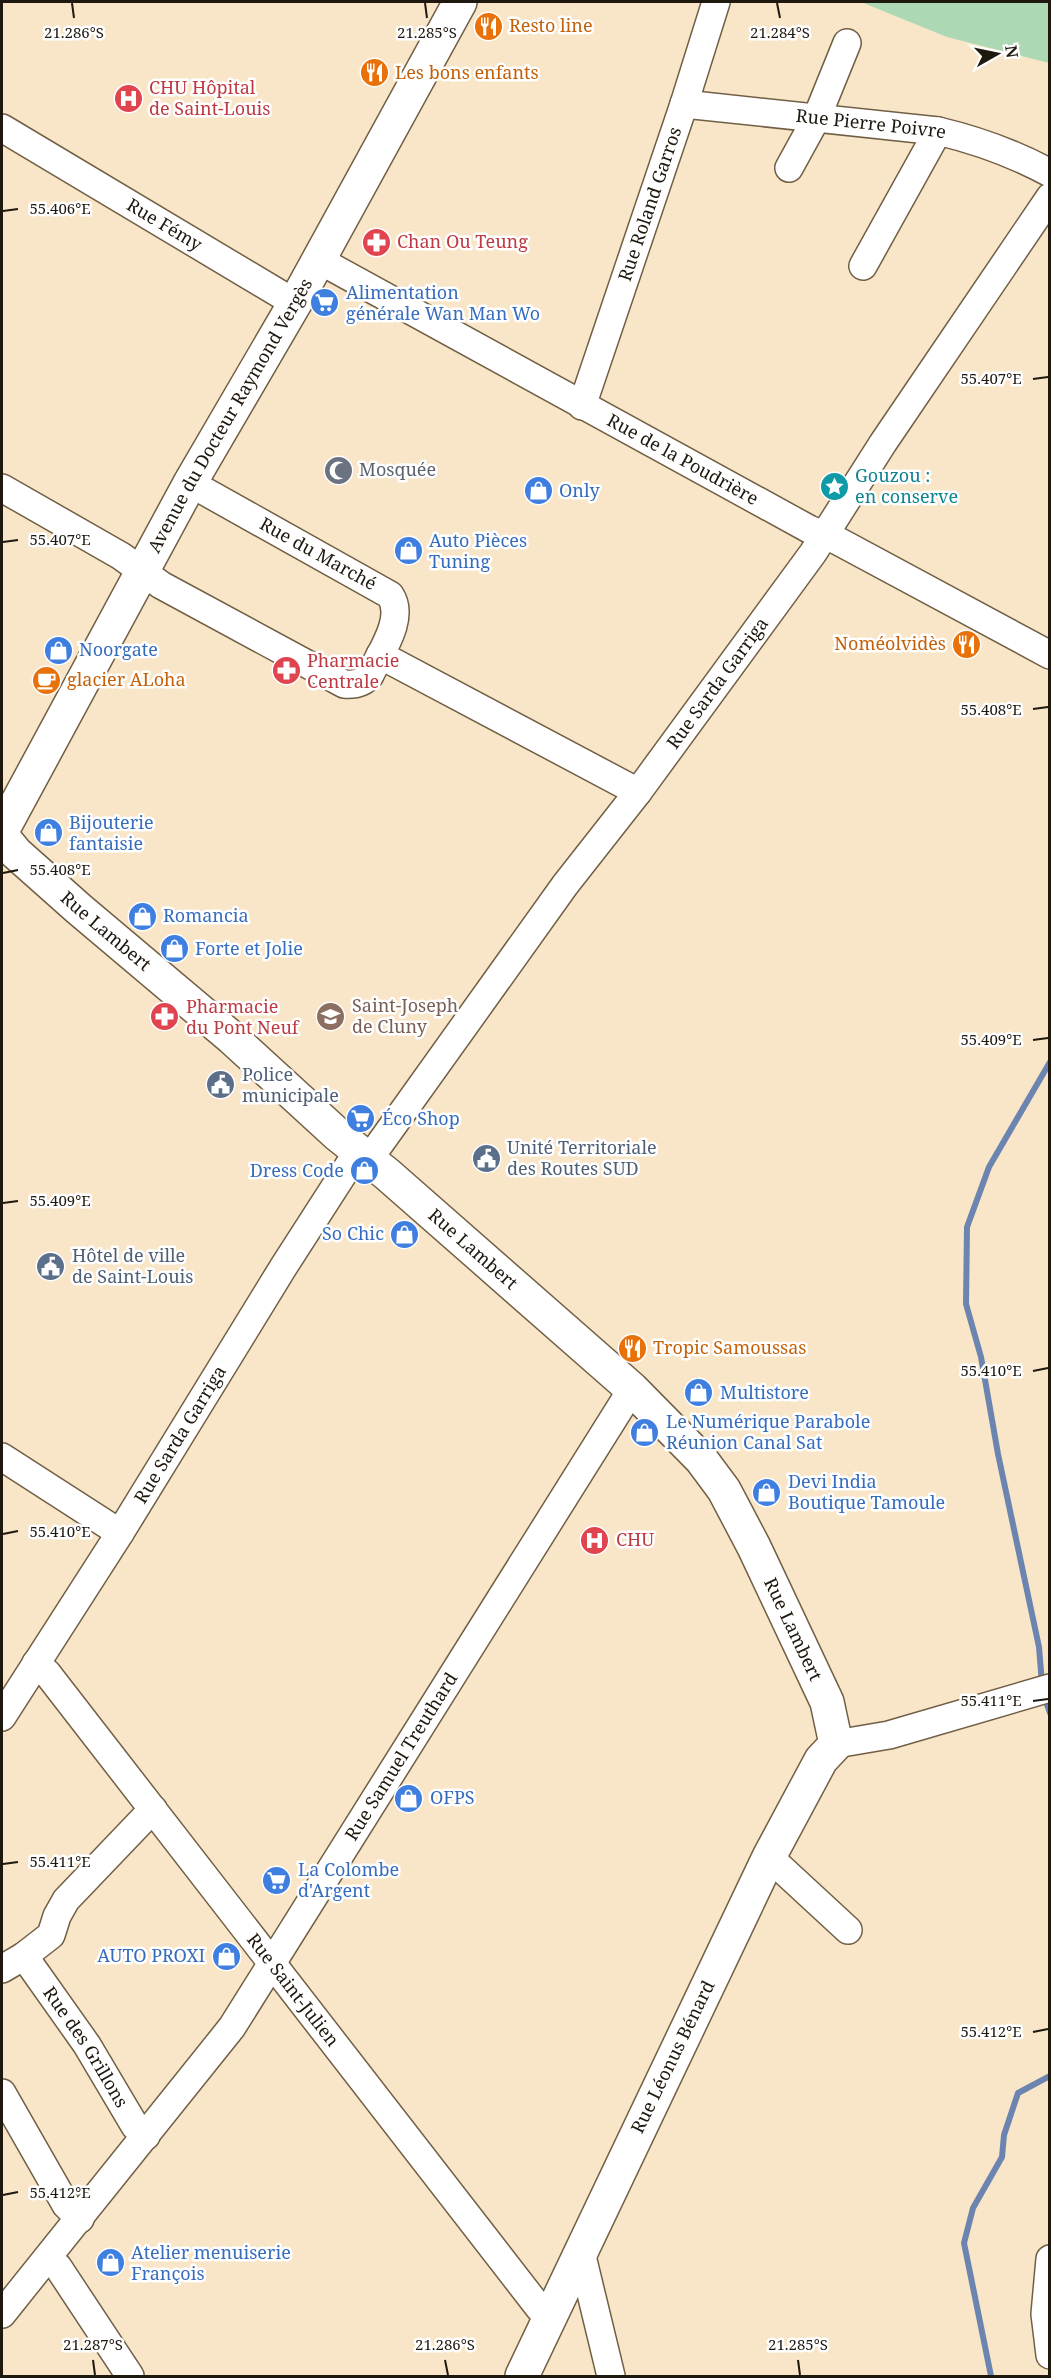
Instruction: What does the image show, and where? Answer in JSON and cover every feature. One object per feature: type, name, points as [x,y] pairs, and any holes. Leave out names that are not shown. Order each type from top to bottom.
[{"type":"main road","name":"Avenue du Docteur Raymond Vergès","points":[[2,831],[141,571],[295,303],[454,3]]},
{"type":"main road","name":"Rue Lambert","points":[[2,836],[16,853],[79,909],[232,1038],[632,1389],[701,1459],[724,1490],[754,1547],[827,1702],[836,1744]]},
{"type":"main road","name":"Rue Léonus Bénard","points":[[522,2376],[770,1857],[821,1760],[836,1744]]},
{"type":"street","name":"Rue Roland Garros","points":[[582,406],[717,2]]},
{"type":"street","points":[[789,168],[817,117],[847,43]]},
{"type":"street","name":"Rue Pierre Poivre","points":[[684,104],[938,131],[965,137],[1030,162],[1050,173]]},
{"type":"street","name":"Rue Fémy","points":[[2,128],[295,303]]},
{"type":"street","points":[[863,266],[938,131]]},
{"type":"street","name":"Rue Sarda Garriga","points":[[2,1717],[120,1533],[284,1266],[363,1155],[565,885],[638,792],[813,553],[889,433],[1050,196]]},
{"type":"street","name":"Rue de la Poudrière","points":[[317,259],[582,406],[1050,655]]},
{"type":"street","name":"Rue du Marché","points":[[141,571],[160,585],[344,684],[356,684],[366,680],[380,655],[395,621],[396,610],[390,595],[190,483]]},
{"type":"street","points":[[2,488],[121,556],[141,571]]},
{"type":"street","points":[[380,655],[638,792]]},
{"type":"street","name":"Rue Samuel Treuthard","points":[[2,2314],[232,2027],[632,1389]]},
{"type":"street","points":[[2,1457],[120,1533]]},
{"type":"street","name":"Rue Saint-Julien","points":[[36,1663],[47,1673],[540,2309],[551,2315]]},
{"type":"street","points":[[836,1744],[889,1735],[1050,1688]]},
{"type":"street","name":"Rue des Grillons","points":[[146,2136],[135,2126],[87,2044],[13,1963],[51,1935],[57,1916],[66,1900],[153,1809]]},
{"type":"street","points":[[770,1857],[848,1930]]},
{"type":"street","points":[[2,2093],[66,2205],[80,2219]]},
{"type":"street","points":[[581,2252],[611,2376]]},
{"type":"street","points":[[48,2258],[58,2267],[130,2376]]},
{"type":"street","points":[[1050,2259],[1045,2314],[1050,2355]]},
{"type":"green space","points":[[861,2],[1049,2],[1049,63],[947,37]]},
{"type":"waterway","points":[[1042,1684],[1039,1647],[998,1454],[981,1357],[966,1304],[967,1227],[989,1167],[1050,1062]]},
{"type":"waterway","points":[[1044,1696],[1050,1713]]},
{"type":"waterway","points":[[991,2376],[964,2243],[973,2208],[1002,2157],[1004,2135],[1018,2093],[1050,2076]]},
{"type":"place","name":"Resto line","points":[[488,26]]},
{"type":"place","name":"Les bons enfants","points":[[374,73]]},
{"type":"place","name":"CHU Hôpital de Saint-Louis","points":[[128,98]]},
{"type":"place","name":"Chan Ou Teung","points":[[376,242]]},
{"type":"place","name":"Alimentation générale Wan Man Wo","points":[[325,303]]},
{"type":"place","name":"Mosquée","points":[[338,470]]},
{"type":"place","name":"Gouzou : en conserve","points":[[834,486]]},
{"type":"place","name":"Only","points":[[538,491]]},
{"type":"place","name":"Auto Pièces Tuning","points":[[408,551]]},
{"type":"place","name":"Noméolvidès","points":[[967,644]]},
{"type":"place","name":"Noorgate","points":[[58,650]]},
{"type":"place","name":"Pharmacie Centrale","points":[[286,671]]},
{"type":"place","name":"glacier ALoha","points":[[46,680]]},
{"type":"place","name":"Bijouterie fantaisie","points":[[48,833]]},
{"type":"place","name":"Romancia","points":[[142,916]]},
{"type":"place","name":"Forte et Jolie","points":[[174,949]]},
{"type":"place","name":"Saint-Joseph de Cluny","points":[[331,1016]]},
{"type":"place","name":"Pharmacie du Pont Neuf","points":[[165,1017]]},
{"type":"place","name":"Police municipale","points":[[221,1085]]},
{"type":"place","name":"Éco Shop","points":[[361,1119]]},
{"type":"place","name":"Unité Territoriale des Routes SUD","points":[[486,1158]]},
{"type":"place","name":"Dress Code","points":[[365,1171]]},
{"type":"place","name":"So Chic","points":[[405,1234]]},
{"type":"place","name":"Hôtel de ville de Saint-Louis","points":[[51,1266]]},
{"type":"place","name":"Tropic Samoussas","points":[[632,1348]]},
{"type":"place","name":"Multistore","points":[[699,1393]]},
{"type":"place","name":"Le Numérique Parabole Réunion Canal Sat","points":[[645,1432]]},
{"type":"place","name":"Devi India Boutique Tamoule","points":[[767,1492]]},
{"type":"place","name":"CHU","points":[[595,1540]]},
{"type":"place","name":"OFPS","points":[[409,1798]]},
{"type":"place","name":"La Colombe d'Argent","points":[[277,1880]]},
{"type":"place","name":"AUTO PROXI","points":[[226,1956]]},
{"type":"place","name":"Atelier menuiserie François","points":[[110,2263]]}]
